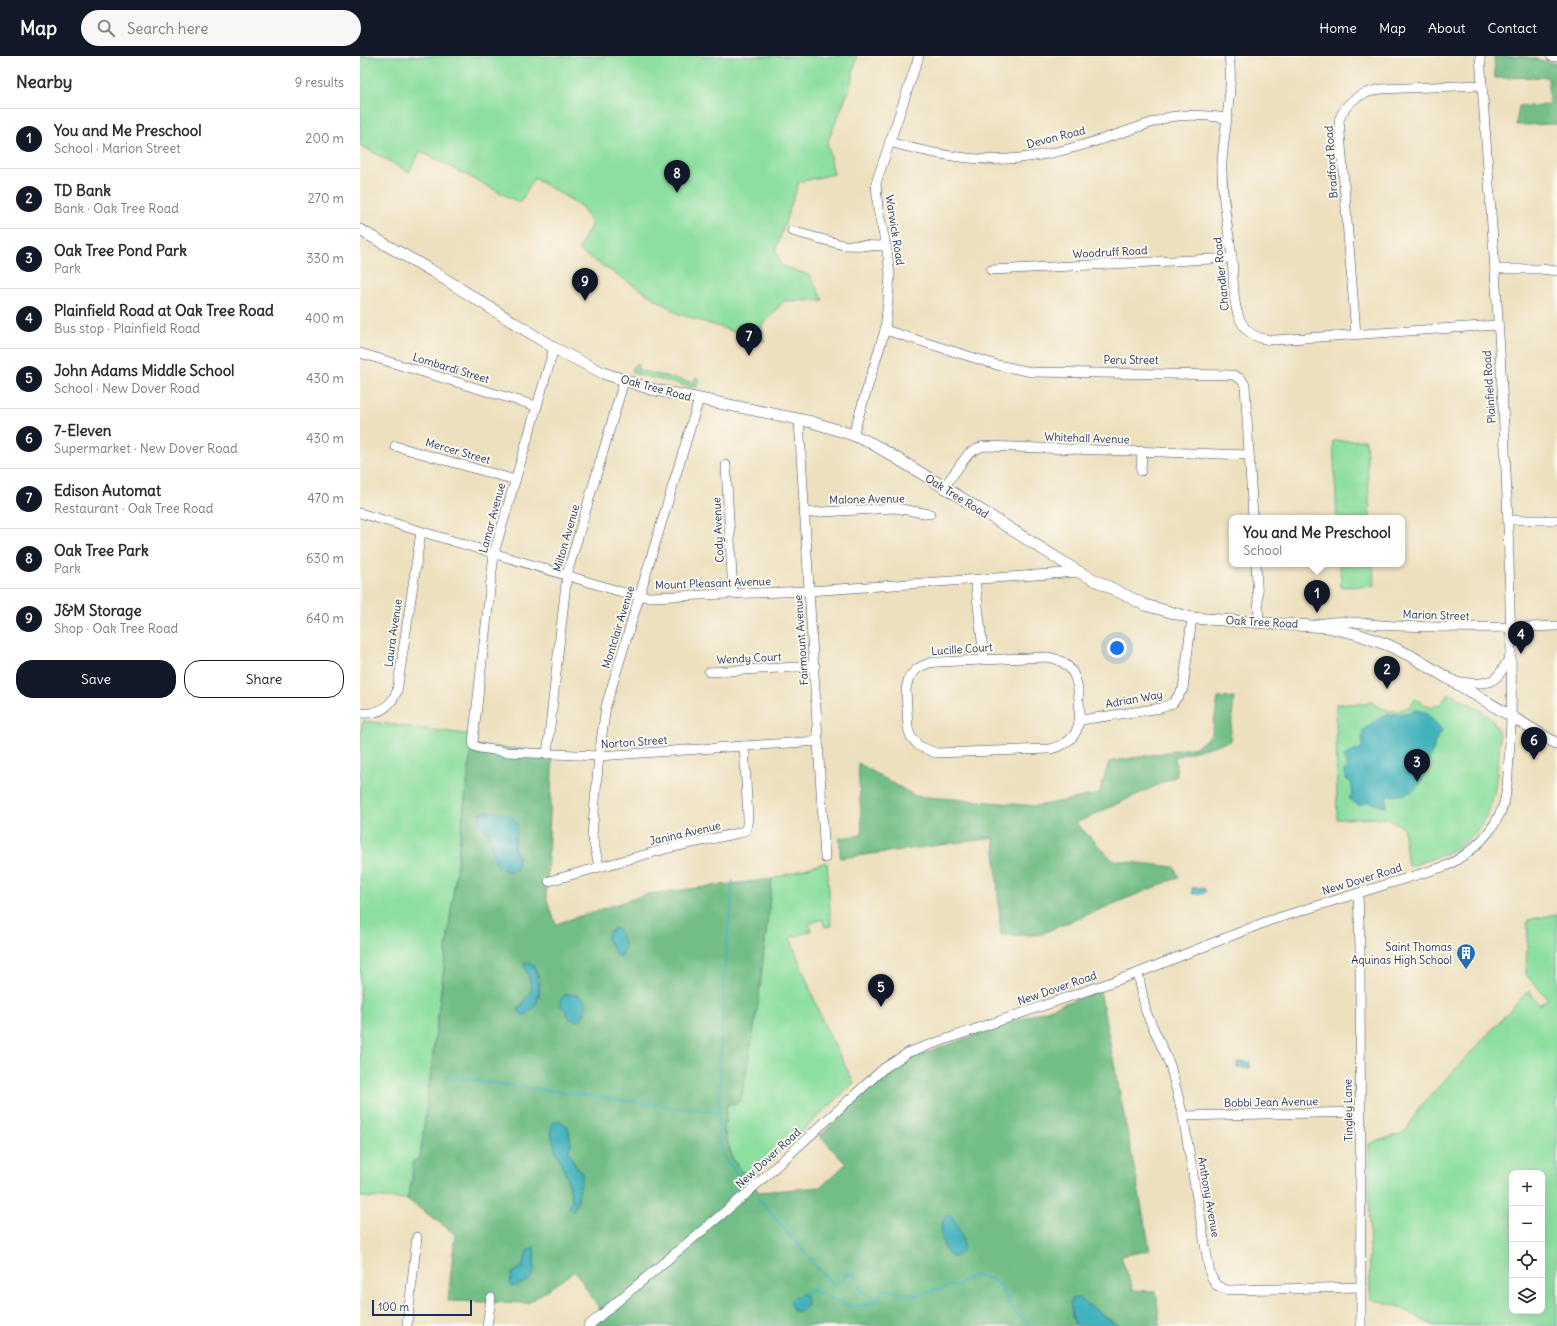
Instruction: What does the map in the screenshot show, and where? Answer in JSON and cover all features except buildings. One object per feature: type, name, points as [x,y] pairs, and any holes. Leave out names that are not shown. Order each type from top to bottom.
[{"type":"main road","name":"Oak Tree Road","points":[[360,230],[432,271],[554,348],[591,367],[624,381],[699,400],[833,428],[854,435],[873,444],[1079,572],[1145,605],[1192,618],[1315,625],[1358,634],[1388,645],[1456,682],[1557,744]]},
{"type":"street","name":"Warwick Road","points":[[854,435],[885,330],[890,275],[886,246],[878,209],[876,183],[919,56]]},
{"type":"street","name":"Chandler Road","points":[[1229,56],[1229,78],[1222,163],[1223,187],[1232,258],[1236,313],[1240,322],[1256,337],[1266,340],[1497,325]]},
{"type":"street","name":"Plainfield Road","points":[[1480,56],[1495,270],[1509,520],[1512,717]]},
{"type":"street","points":[[1551,56],[1557,57]]},
{"type":"street","name":"Bradford Road","points":[[1356,334],[1339,120],[1343,111],[1351,101],[1365,92],[1381,89],[1482,85]]},
{"type":"street","name":"Devon Road","points":[[889,142],[925,152],[953,157],[998,160],[1022,158],[1071,148],[1169,117],[1191,114],[1226,118]]},
{"type":"street","points":[[792,231],[843,245],[886,246]]},
{"type":"street","name":"Woodruff Road","points":[[990,270],[1232,258]]},
{"type":"street","points":[[1495,270],[1541,269],[1557,271]]},
{"type":"street","name":"Peru Street","points":[[885,330],[997,365],[1032,372],[1233,375],[1241,379],[1245,385],[1253,515]]},
{"type":"street","name":"Lamar Avenue","points":[[475,723],[494,553],[554,348]]},
{"type":"street","name":"Lombardi Street","points":[[360,353],[536,406]]},
{"type":"street","name":"Milton Avenue","points":[[547,754],[567,574],[624,381]]},
{"type":"street","name":"Montclair Avenue","points":[[599,866],[592,836],[599,756],[606,706],[699,400]]},
{"type":"street","name":"Fairmount Avenue","points":[[799,420],[815,666],[825,858]]},
{"type":"street","name":"Mercer Street","points":[[395,446],[515,480]]},
{"type":"street","name":"Whitehall Avenue","points":[[944,487],[969,453],[983,446],[1249,455]]},
{"type":"street","points":[[1141,471],[1142,452]]},
{"type":"street","name":"Cody Avenue","points":[[726,465],[733,594]]},
{"type":"street","name":"Malone Avenue","points":[[804,513],[895,508],[930,514]]},
{"type":"street","name":"Mount Pleasant Avenue","points":[[360,513],[639,596],[686,597],[810,591],[1079,572]]},
{"type":"street","points":[[1509,520],[1557,520]]},
{"type":"street","name":"Laura Avenue","points":[[360,713],[379,712],[391,704],[398,691],[420,532]]},
{"type":"street","points":[[1256,567],[1259,622]]},
{"type":"street","points":[[975,579],[984,659]]},
{"type":"street","name":"Adrian Way","points":[[1081,720],[1161,708],[1173,703],[1179,698],[1184,689],[1192,618]]},
{"type":"street","name":"Marion Street","points":[[1315,625],[1340,621],[1395,626],[1510,628],[1557,626]]},
{"type":"street","points":[[1456,682],[1489,683],[1498,678],[1511,655]]},
{"type":"street","name":"Lucille Court","points":[[1048,657],[1066,664],[1077,680],[1081,720],[1077,730],[1070,739],[1058,747],[1050,749],[936,753],[918,746],[911,737],[908,728],[906,689],[913,672],[929,663],[984,659],[1048,657]]},
{"type":"street","name":"Wendy Court","points":[[708,672],[815,666]]},
{"type":"street","name":"New Dover Road","points":[[588,1326],[736,1202],[883,1068],[894,1061],[927,1045],[1138,973],[1268,921],[1446,866],[1470,852],[1485,837],[1498,817],[1505,796],[1512,717]]},
{"type":"street","name":"Norton Street","points":[[475,723],[474,746],[480,748],[547,754],[599,756],[818,741]]},
{"type":"street","name":"Janina Avenue","points":[[549,881],[599,866],[746,830],[748,818],[744,746]]},
{"type":"street","name":"Tingley Lane","points":[[1358,893],[1360,947],[1359,1112],[1361,1326]]},
{"type":"street","name":"Anthony Avenue","points":[[1138,973],[1146,1012],[1170,1065],[1183,1116],[1210,1274],[1216,1285],[1227,1290],[1361,1287]]},
{"type":"street","name":"Bobbi Jean Avenue","points":[[1183,1116],[1359,1112]]},
{"type":"street","points":[[407,1326],[417,1237]]},
{"type":"street","points":[[487,1326],[490,1298]]},
{"type":"green space","points":[[360,56],[857,56],[849,90],[827,143],[834,174],[799,182],[776,249],[780,265],[809,275],[823,300],[784,301],[762,325],[764,341],[679,314],[578,250],[592,224],[581,206],[534,178],[520,203],[420,151],[409,172],[360,145]]},
{"type":"green space","points":[[1494,56],[1523,56],[1557,64],[1557,124],[1516,125],[1519,106],[1549,105],[1548,77],[1495,78]]},
{"type":"green space","points":[[636,363],[638,364],[638,370],[694,383],[696,377],[699,381],[696,388],[633,373],[633,367]]},
{"type":"green space","points":[[1366,440],[1370,515],[1337,515],[1333,441]]},
{"type":"green space","points":[[1340,567],[1373,567],[1374,586],[1341,587]]},
{"type":"green space","points":[[1449,693],[1487,715],[1497,729],[1500,737],[1497,777],[1493,795],[1488,812],[1480,827],[1468,840],[1452,850],[1431,859],[1408,866],[1403,827],[1387,818],[1337,819],[1336,704],[1367,704],[1370,700],[1380,707],[1395,711],[1406,709],[1411,706],[1415,699],[1432,708],[1436,704],[1440,705]]},
{"type":"green space","points":[[1234,697],[1230,741],[1175,757],[1177,776],[1076,823],[1113,860],[1174,867],[1179,877],[1038,935],[1001,935],[994,838],[840,858],[840,838],[862,835],[858,763],[915,796],[1038,806],[1099,794],[1109,762],[1197,747],[1212,734],[1218,698]]},
{"type":"green space","points":[[363,721],[473,735],[420,1158],[413,1161],[412,1180],[407,1199],[360,1197],[360,732]]},
{"type":"green space","points":[[472,745],[553,752],[546,897],[556,924],[648,894],[772,879],[758,1004],[742,1095],[738,1103],[727,1105],[724,1130],[733,1160],[759,1192],[821,1187],[846,1164],[820,1136],[861,1097],[913,1057],[1100,991],[1150,1250],[1121,1256],[1133,1290],[1156,1291],[1160,1326],[1118,1326],[1099,1312],[1071,1312],[1075,1326],[594,1326],[605,1317],[575,1271],[528,1303],[448,1301],[455,1234],[407,1199],[412,1180],[413,1161],[420,1158]],"holes":[[[517,828],[514,848],[519,859],[492,850],[488,833]],[[534,966],[540,980],[539,996],[519,1009],[532,990],[528,973]],[[568,1127],[571,1144],[568,1150],[576,1167],[583,1173],[579,1187],[578,1201],[572,1201],[569,1183],[553,1141]],[[534,1248],[534,1260],[522,1267],[527,1251]],[[796,1297],[806,1297],[805,1308]]]},
{"type":"green space","points":[[827,862],[831,926],[825,927],[822,919],[809,924],[811,931],[790,938],[825,1027],[854,1083],[750,1179],[733,1160],[724,1130],[727,1105],[742,1095],[758,1004],[772,879]]},
{"type":"green space","points":[[1557,914],[1557,1326],[1434,1326],[1395,1305],[1370,1299],[1369,1144],[1405,1132],[1420,1107],[1529,990],[1539,1005],[1548,999],[1526,975],[1528,920]]},
{"type":"water","points":[[1415,710],[1426,712],[1442,731],[1434,743],[1434,748],[1421,782],[1410,792],[1400,795],[1387,796],[1386,807],[1367,802],[1359,806],[1349,798],[1353,793],[1351,782],[1345,779],[1344,771],[1348,768],[1343,756],[1362,748],[1363,730],[1378,719],[1387,715],[1411,712]]},
{"type":"water","points":[[488,811],[503,813],[515,820],[517,824],[514,848],[518,865],[517,869],[507,871],[497,866],[488,833],[478,821],[481,812]]},
{"type":"water","points":[[1192,888],[1204,888],[1206,892],[1203,894],[1192,894]]},
{"type":"water","points":[[615,928],[619,930],[625,945],[622,956],[616,955],[607,938],[609,932]]},
{"type":"water","points":[[525,962],[534,966],[538,979],[539,993],[535,1006],[524,1015],[519,1012],[519,1009],[532,990],[528,973],[524,966]]},
{"type":"water","points":[[568,994],[577,995],[586,1001],[585,1012],[579,1021],[570,1019],[565,1009],[560,1006],[563,996]]},
{"type":"water","points":[[1237,1062],[1250,1062],[1250,1068],[1237,1068]]},
{"type":"water","points":[[560,1121],[568,1127],[571,1144],[568,1150],[576,1167],[583,1173],[577,1203],[573,1211],[568,1209],[572,1201],[570,1187],[552,1138],[552,1123]]},
{"type":"water","points":[[947,1215],[953,1218],[963,1239],[963,1250],[955,1257],[951,1257],[948,1253],[942,1237],[942,1225]]},
{"type":"water","points":[[534,1247],[534,1268],[531,1277],[528,1280],[514,1286],[510,1284],[512,1273],[522,1267],[527,1251]]},
{"type":"water","points":[[805,1294],[807,1301],[805,1308],[800,1311],[793,1310],[790,1302],[794,1297]]},
{"type":"water","points":[[1079,1298],[1118,1326],[1075,1326],[1070,1303],[1072,1299]]},
{"type":"waterway","points":[[733,881],[724,970],[718,1137],[725,1159],[744,1181]]},
{"type":"waterway","points":[[441,1076],[718,1113]]},
{"type":"waterway","points":[[757,1197],[830,1282],[836,1285],[843,1280],[848,1272],[855,1277],[860,1290],[871,1296],[879,1297],[883,1290],[916,1295],[960,1284],[971,1276],[981,1276],[993,1280],[1000,1285],[1012,1309],[1031,1326]]},
{"type":"waterway","points":[[805,1294],[809,1290],[815,1291],[848,1306],[875,1303],[879,1297]]},
{"type":"place","name":"Oak Tree Park","points":[[677,193]]},
{"type":"place","name":"J&M Storage","points":[[585,301]]},
{"type":"place","name":"Edison Automat","points":[[749,356]]},
{"type":"place","name":"You and Me Preschool","points":[[1317,613]]},
{"type":"place","name":"Plainfield Road at Oak Tree Road","points":[[1521,654]]},
{"type":"place","name":"TD Bank","points":[[1387,689]]},
{"type":"place","name":"7-Eleven","points":[[1534,760]]},
{"type":"place","name":"Oak Tree Pond Park","points":[[1417,782]]},
{"type":"place","name":"Saint Thomas Aquinas High School","points":[[1466,970]]},
{"type":"place","name":"John Adams Middle School","points":[[881,1007]]}]
